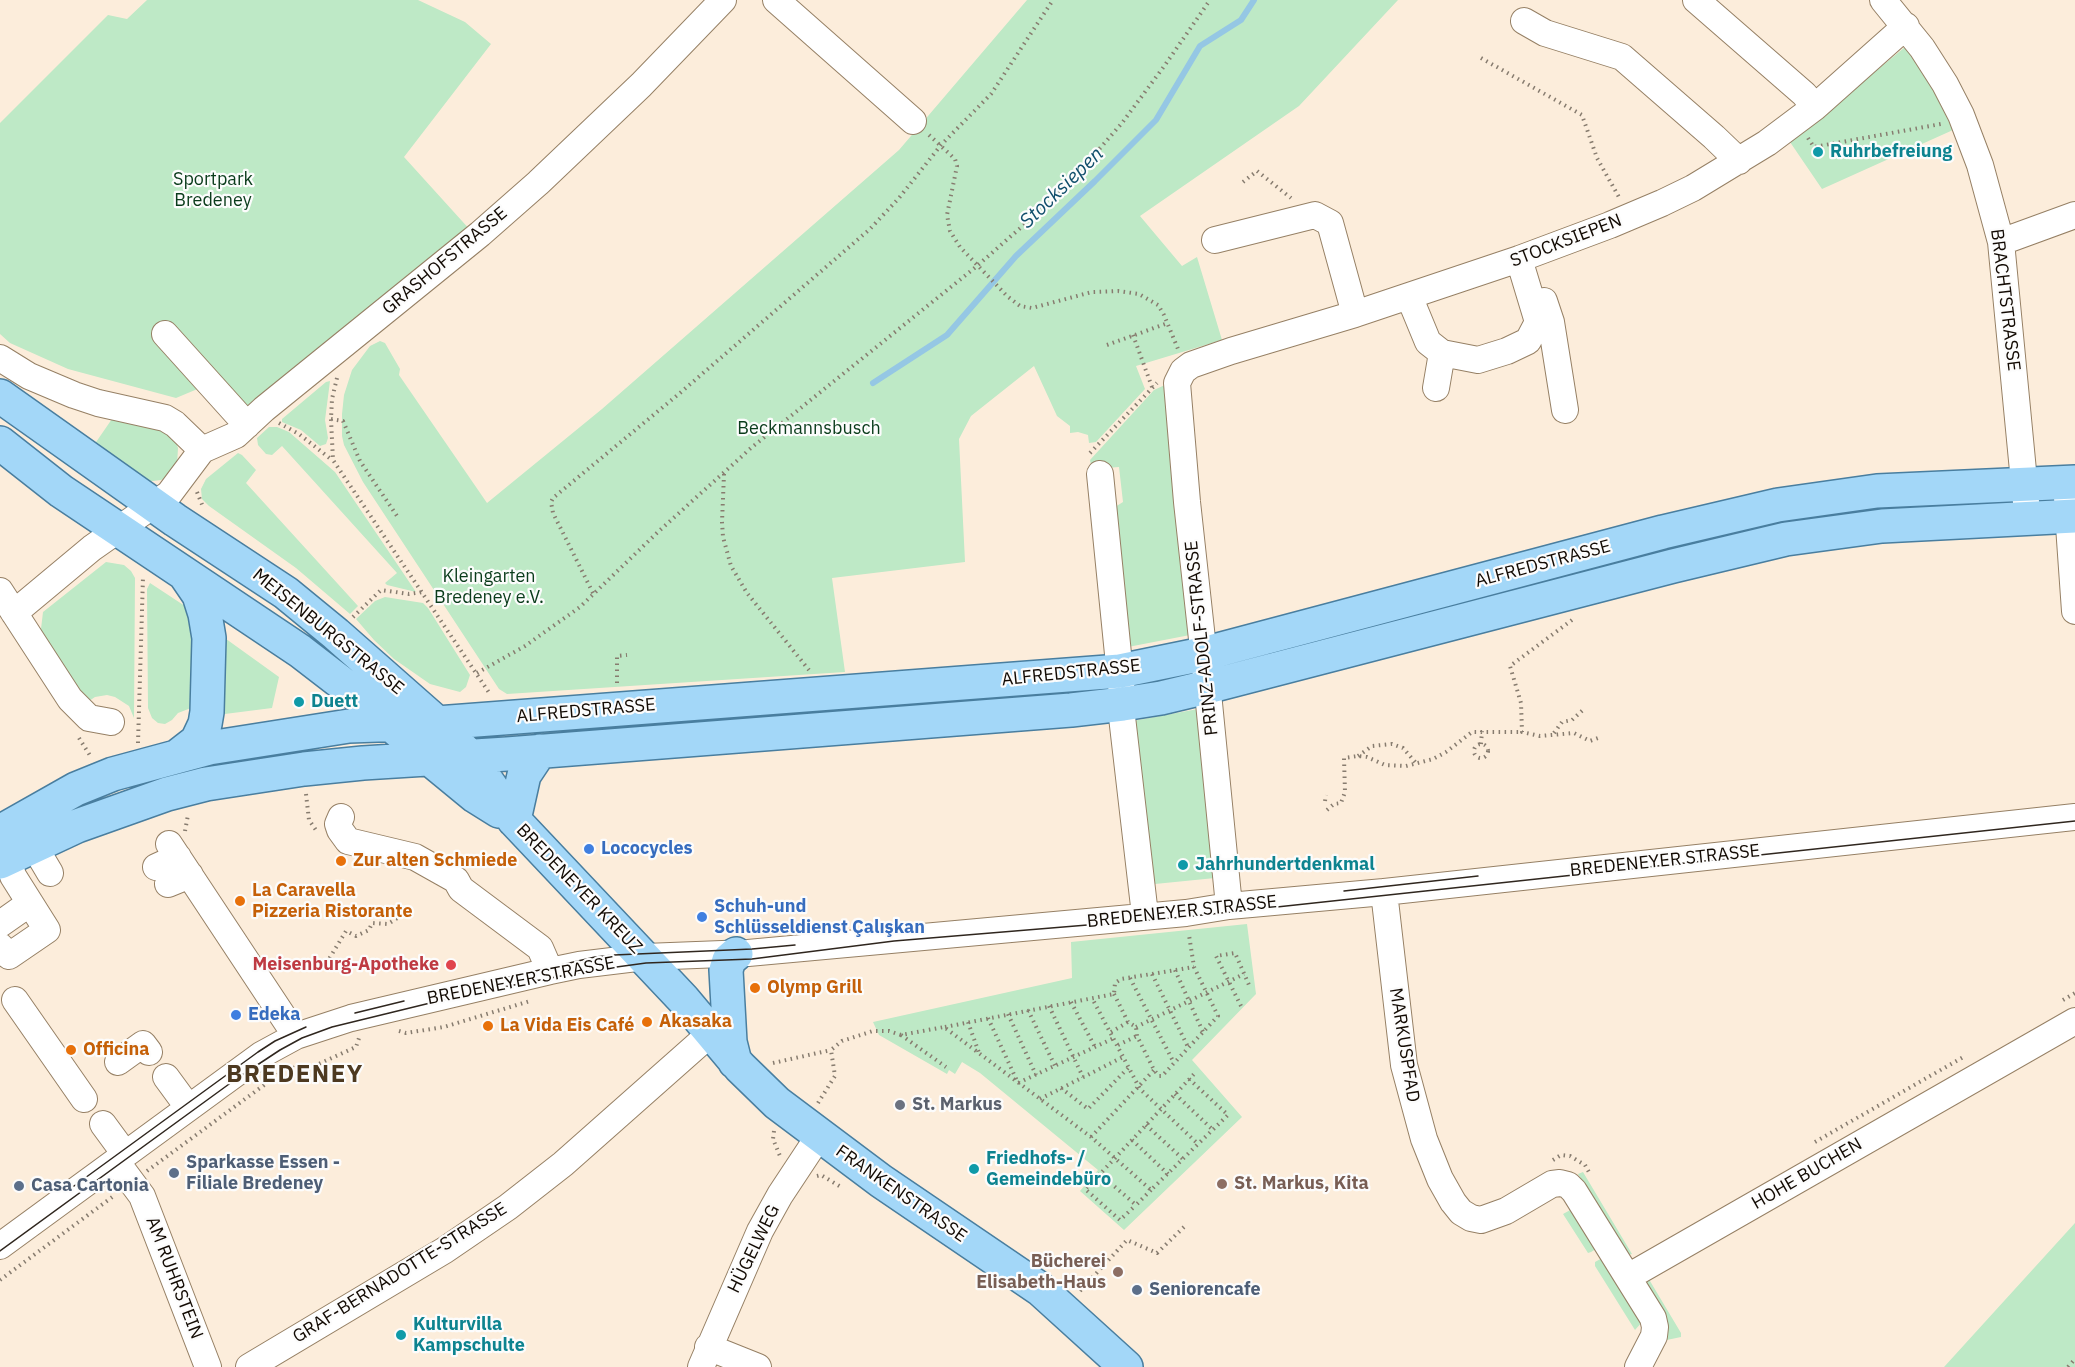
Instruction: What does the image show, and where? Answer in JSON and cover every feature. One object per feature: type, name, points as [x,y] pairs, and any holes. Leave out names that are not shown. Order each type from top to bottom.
[{"type":"main road","name":"MEISENBURGSTRASSE","points":[[0,396],[165,513],[286,593],[437,723]]},
{"type":"main road","name":"MEISENBURGSTRASSE","points":[[0,443],[61,491],[300,651],[393,725]]},
{"type":"main road","name":"ALFREDSTRASSE","points":[[17,869],[66,794],[103,778],[209,748],[349,726],[437,723],[1120,670],[1203,654],[1663,532],[1778,505],[1876,491],[2070,482]]},
{"type":"main road","name":"ALFREDSTRASSE","points":[[17,869],[77,826],[167,794],[206,784],[304,770],[430,759],[1071,710],[1123,704],[1207,687],[1673,566],[1786,539],[1882,526],[2071,516]]},
{"type":"main road","points":[[178,755],[197,741],[205,724],[207,712],[209,638],[206,614],[200,596],[186,576]]},
{"type":"main road","name":"BREDENEYER KREUZ","points":[[437,723],[470,757],[514,820],[609,923],[645,957]]},
{"type":"main road","name":"BREDENEYER KREUZ","points":[[393,725],[475,796],[514,820]]},
{"type":"main road","points":[[514,820],[524,775],[540,751]]},
{"type":"main road","points":[[735,1062],[730,1042],[726,970],[729,960],[736,954]]},
{"type":"main road","name":"FRANKENSTRASSE","points":[[645,957],[735,1062],[777,1103],[815,1124],[881,1181],[1040,1289],[1126,1367]]},
{"type":"street","name":"GRASHOFSTRASSE","points":[[202,450],[236,435],[538,183],[633,93],[723,0]]},
{"type":"street","points":[[776,0],[922,129]]},
{"type":"street","points":[[1696,0],[1804,94],[1815,107]]},
{"type":"street","name":"BRACHTSTRASSE","points":[[1883,0],[1906,26],[1945,84],[1980,165],[2001,242],[2025,485]]},
{"type":"street","points":[[1524,21],[1545,33],[1622,57],[1714,137],[1738,162]]},
{"type":"street","name":"STOCKSIEPEN","points":[[1183,371],[1191,365],[1231,351],[1355,314],[1524,257],[1662,203],[1738,162],[1815,107],[1906,26]]},
{"type":"street","points":[[1215,240],[1315,215],[1330,223],[1355,314]]},
{"type":"street","points":[[2001,242],[2075,215]]},
{"type":"street","points":[[1409,296],[1428,342],[1442,353],[1478,360],[1507,351],[1528,341],[1538,322],[1524,257]]},
{"type":"street","points":[[1524,257],[1551,322],[1565,410]]},
{"type":"street","points":[[165,334],[207,379],[216,392],[255,417]]},
{"type":"street","points":[[1436,388],[1442,353]]},
{"type":"street","points":[[0,358],[29,376],[98,404],[165,418],[175,424],[202,450],[175,487],[165,513],[120,530],[6,606],[70,699],[89,718],[111,722]]},
{"type":"street","name":"PRINZ-ADOLF-STRASSE","points":[[1183,371],[1177,383],[1187,502],[1229,906]]},
{"type":"street","points":[[1100,474],[1120,670],[1122,717],[1145,915]]},
{"type":"street","name":"ALFREDSTRASSE","points":[[2070,482],[2071,516]]},
{"type":"street","points":[[2025,485],[2027,519]]},
{"type":"street","points":[[2071,516],[2075,610]]},
{"type":"street","name":"BREDENEYER STRASSE","points":[[0,1246],[261,1055],[296,1036],[351,1018],[579,965],[645,957],[736,954],[1186,913],[1229,906],[1384,892],[2075,817]]},
{"type":"street","points":[[342,826],[348,841],[414,860],[456,880],[461,889],[540,948],[550,971]]},
{"type":"street","points":[[172,865],[296,1036]]},
{"type":"street","points":[[0,924],[17,869]]},
{"type":"street","points":[[0,946],[9,956],[47,930],[17,869]]},
{"type":"street","name":"MARKUSPFAD","points":[[1384,892],[1404,1065],[1424,1139],[1440,1179],[1453,1202],[1461,1212],[1471,1218],[1481,1220],[1506,1211],[1552,1184],[1568,1185],[1581,1200],[1628,1277]]},
{"type":"street","points":[[15,1000],[84,1099]]},
{"type":"street","name":"HOHE BUCHEN","points":[[1628,1277],[2075,1020]]},
{"type":"street","name":"GRAF-BERNADOTTE-STRASSE","points":[[249,1367],[425,1262],[508,1207],[563,1164],[711,1033]]},
{"type":"street","points":[[118,1062],[143,1044],[149,1052]]},
{"type":"street","points":[[166,1077],[188,1107]]},
{"type":"street","name":"AM RUHRSTEIN","points":[[103,1124],[131,1182],[142,1196],[208,1367]]},
{"type":"street","name":"HÜGELWEG","points":[[704,1357],[760,1231],[815,1124]]},
{"type":"street","points":[[1628,1277],[1653,1318],[1655,1327],[1651,1344],[1638,1367]]},
{"type":"street","points":[[704,1357],[758,1367]]},
{"type":"path","points":[[593,593],[553,513],[551,502],[553,498],[680,393],[858,240],[899,198],[941,145],[991,94],[1053,0]]},
{"type":"path","points":[[477,673],[548,631],[580,607],[780,424],[977,266],[1075,177],[1128,114],[1210,0]]},
{"type":"path","points":[[1480,58],[1582,115],[1597,158],[1621,200]]},
{"type":"path","points":[[1807,136],[1814,147],[1944,123],[1960,115]]},
{"type":"path","points":[[922,129],[955,159],[957,166],[946,215],[950,231],[960,247],[1007,296],[1020,306],[1032,308],[1092,292],[1128,292],[1150,299],[1158,305],[1168,324],[1183,371],[1166,376],[1152,387],[1086,458],[1087,472],[1100,474]]},
{"type":"path","points":[[1243,182],[1257,171],[1300,204],[1306,217]]},
{"type":"path","points":[[1107,345],[1168,324]]},
{"type":"path","points":[[1133,335],[1152,387]]},
{"type":"path","points":[[333,460],[331,419],[335,384],[344,363],[335,351]]},
{"type":"path","points":[[255,417],[279,423],[299,434],[333,460],[492,697]]},
{"type":"path","points":[[331,419],[343,421],[360,461],[399,519]]},
{"type":"path","points":[[724,473],[723,537],[731,566],[768,621],[829,694]]},
{"type":"path","points":[[165,513],[197,490],[200,483]]},
{"type":"path","points":[[197,490],[202,505],[210,512]]},
{"type":"path","points":[[132,748],[138,746],[142,580],[153,553]]},
{"type":"path","points":[[350,620],[379,589],[409,594],[423,592]]},
{"type":"path","points":[[1522,732],[1521,703],[1510,666],[1574,618]]},
{"type":"path","points":[[618,687],[617,656],[627,655]]},
{"type":"path","points":[[1554,734],[1562,722],[1572,720],[1584,709]]},
{"type":"path","points":[[1481,744],[1482,731]]},
{"type":"path","points":[[1327,810],[1334,804],[1341,803],[1345,792],[1344,758],[1358,756],[1395,766],[1417,763],[1446,752],[1472,732],[1482,731],[1540,735],[1574,733],[1590,741],[1601,737]]},
{"type":"path","points":[[1358,756],[1372,746],[1392,744],[1403,748],[1417,763]]},
{"type":"path","points":[[304,770],[309,820],[318,833],[333,838],[342,826]]},
{"type":"path","points":[[1325,801],[1326,795]]},
{"type":"path","points":[[325,962],[346,931],[356,936],[369,930],[372,922],[388,924],[404,914]]},
{"type":"path","points":[[1136,1027],[1137,1036],[1154,1070],[1160,1077],[1218,1016],[1194,967],[1190,942]]},
{"type":"path","points":[[1241,1006],[1216,956],[1235,953],[1249,985]]},
{"type":"path","points":[[1136,1027],[1128,1022],[1114,994],[1114,983],[1194,967]]},
{"type":"path","points":[[1175,970],[1203,1032]]},
{"type":"path","points":[[1152,974],[1188,1047]]},
{"type":"path","points":[[1136,1027],[1245,974]]},
{"type":"path","points":[[1130,978],[1174,1063]]},
{"type":"path","points":[[901,1035],[1114,994]]},
{"type":"path","points":[[392,1028],[406,1033],[444,1027],[540,997]]},
{"type":"path","points":[[1092,998],[1139,1086],[1198,1144]]},
{"type":"path","points":[[1071,1002],[1095,1047]]},
{"type":"path","points":[[1049,1006],[1083,1077]]},
{"type":"path","points":[[1028,1010],[1055,1066]]},
{"type":"path","points":[[1008,1014],[1036,1076]]},
{"type":"path","points":[[988,1018],[1018,1083]]},
{"type":"path","points":[[968,1022],[980,1054]]},
{"type":"path","points":[[1111,1032],[1128,1022]]},
{"type":"path","points":[[944,1027],[1090,1137],[1151,1190]]},
{"type":"path","points":[[770,1064],[831,1050],[842,1041],[873,1031],[888,1031],[901,1035],[946,1067]]},
{"type":"path","points":[[0,1280],[290,1066],[302,1072],[356,1047],[360,1035]]},
{"type":"path","points":[[1118,1045],[1137,1036]]},
{"type":"path","points":[[1018,1083],[1114,1038]]},
{"type":"path","points":[[815,1124],[835,1076],[831,1050]]},
{"type":"path","points":[[1040,1100],[1123,1057]]},
{"type":"path","points":[[1061,1088],[1088,1109],[1129,1067]]},
{"type":"path","points":[[1090,1137],[1154,1070]]},
{"type":"path","points":[[1189,1079],[1227,1115],[1120,1220],[1085,1189],[1196,1071]]},
{"type":"path","points":[[1175,1094],[1213,1130]]},
{"type":"path","points":[[1146,1125],[1183,1159]]},
{"type":"path","points":[[1132,1140],[1168,1173]]},
{"type":"path","points":[[1544,1166],[1561,1155],[1570,1156],[1585,1165],[1593,1180]]},
{"type":"path","points":[[1100,1174],[1136,1205]]},
{"type":"path","points":[[814,1177],[820,1175],[841,1187]]},
{"type":"path","points":[[1079,1291],[1128,1240],[1157,1253],[1184,1227]]},
{"type":"path","points":[[2068,1367],[2075,1359]]},
{"type":"green space","name":"Sportpark Bredeney","points":[[147,0],[418,0],[465,22],[491,44],[404,157],[472,232],[257,414],[219,380],[176,398],[68,369],[10,343],[0,334],[0,123],[108,15],[127,19]]},
{"type":"green space","name":"Beckmannsbusch","points":[[1027,0],[1398,0],[1299,106],[1140,216],[1182,266],[1197,257],[1222,340],[1136,366],[1145,389],[1096,442],[1089,443],[1088,435],[1078,432],[1070,433],[1070,426],[1057,416],[1034,366],[971,416],[959,439],[965,562],[832,578],[845,672],[507,694],[499,689],[363,482],[344,445],[342,414],[344,395],[352,370],[370,346],[380,341],[385,343],[400,369],[399,375],[487,503],[602,409],[899,150]]},
{"type":"green space","points":[[1905,47],[1934,91],[1953,130],[1822,189],[1790,142]]},
{"type":"green space","points":[[330,381],[325,420],[328,438],[326,444],[320,446],[301,430],[282,422],[282,419]]},
{"type":"green space","points":[[1167,384],[1190,635],[1128,647],[1115,507],[1123,502],[1119,467],[1092,469],[1090,460],[1154,390]]},
{"type":"green space","points":[[114,416],[158,425],[175,439],[178,448],[177,465],[167,477],[145,482],[92,448]]},
{"type":"green space","points":[[269,427],[277,427],[289,432],[335,472],[416,592],[385,583],[397,573],[282,446],[272,455],[266,454],[258,445],[257,438]]},
{"type":"green space","points":[[238,453],[256,470],[246,483],[358,606],[350,614],[296,568],[202,499],[201,489],[206,479]]},
{"type":"green space","points":[[106,562],[124,565],[135,578],[134,718],[129,706],[115,697],[107,695],[95,697],[83,705],[48,650],[41,629],[43,612]]},
{"type":"green space","points":[[150,583],[188,608],[196,639],[191,708],[178,713],[165,724],[158,723],[152,718],[148,708],[147,589]]},
{"type":"green space","points":[[385,597],[423,603],[428,608],[470,675],[466,687],[460,692],[430,684],[394,659],[374,640],[356,619],[375,601]]},
{"type":"green space","points":[[215,631],[279,677],[272,708],[217,715]]},
{"type":"green space","points":[[997,696],[928,705],[655,727],[707,718]]},
{"type":"green space","points":[[1198,709],[1215,878],[1145,885],[1133,721]]},
{"type":"green space","points":[[1247,924],[1256,994],[1192,1060],[1242,1117],[1124,1230],[1080,1191],[1098,1170],[980,1073],[962,1062],[955,1074],[949,1070],[947,1074],[879,1035],[873,1022],[1072,978],[1071,942]]},
{"type":"green space","points":[[1583,1172],[1632,1254],[1628,1255],[1578,1174]]},
{"type":"green space","points":[[1574,1208],[1599,1247],[1591,1252],[1588,1253],[1563,1214]]},
{"type":"green space","points":[[2075,1223],[2075,1367],[1944,1367]]},
{"type":"green space","points":[[1604,1257],[1643,1321],[1635,1330],[1595,1266],[1595,1262]]},
{"type":"green space","points":[[1647,1276],[1681,1333],[1681,1337],[1662,1341],[1646,1284]]},
{"type":"waterway","name":"Stocksiepen","points":[[873,383],[947,335],[1016,256],[1156,120],[1200,46],[1241,20],[1254,0]]},
{"type":"tram line","points":[[0,1251],[236,1079],[280,1050],[302,1038],[332,1027],[467,994],[587,971],[646,963],[752,959],[894,941],[1184,917],[2075,821]]},
{"type":"tram line","points":[[1344,891],[1478,876]]},
{"type":"tram line","points":[[501,979],[595,957],[795,945]]},
{"type":"tram line","points":[[355,1013],[404,1001]]},
{"type":"tram line","points":[[74,1186],[258,1052],[275,1041],[306,1027]]},
{"type":"place","name":"Ruhrbefreiung","points":[[1818,152]]},
{"type":"place","name":"Duett","points":[[299,702]]},
{"type":"place","name":"Lococycles","points":[[589,849]]},
{"type":"place","name":"Zur alten Schmiede","points":[[341,861]]},
{"type":"place","name":"Jahrhundertdenkmal","points":[[1183,865]]},
{"type":"place","name":"La Caravella Pizzeria Ristorante","points":[[240,901]]},
{"type":"place","name":"Schuh-und Schlüsseldienst Çalışkan","points":[[702,917]]},
{"type":"place","name":"Meisenburg-Apotheke","points":[[451,965]]},
{"type":"place","name":"Olymp Grill","points":[[755,988]]},
{"type":"place","name":"Edeka","points":[[236,1015]]},
{"type":"place","name":"Akasaka","points":[[647,1022]]},
{"type":"place","name":"La Vida Eis Café","points":[[488,1026]]},
{"type":"place","name":"Officina","points":[[71,1050]]},
{"type":"place","name":"St. Markus","points":[[900,1105]]},
{"type":"place","name":"Friedhofs- / Gemeindebüro","points":[[974,1169]]},
{"type":"place","name":"Sparkasse Essen - Filiale Bredeney","points":[[174,1173]]},
{"type":"place","name":"St. Markus, Kita","points":[[1222,1184]]},
{"type":"place","name":"Casa Cartonia","points":[[19,1186]]},
{"type":"place","name":"Bücherei Elisabeth-Haus","points":[[1118,1272]]},
{"type":"place","name":"Seniorencafe","points":[[1137,1290]]},
{"type":"place","name":"Kulturvilla Kampschulte","points":[[401,1335]]},
{"type":"district","name":"BREDENEY","points":[[295,1075]]},
{"type":"park label","name":"Kleingarten Bredeney e.V.","points":[[489,587]]}]
